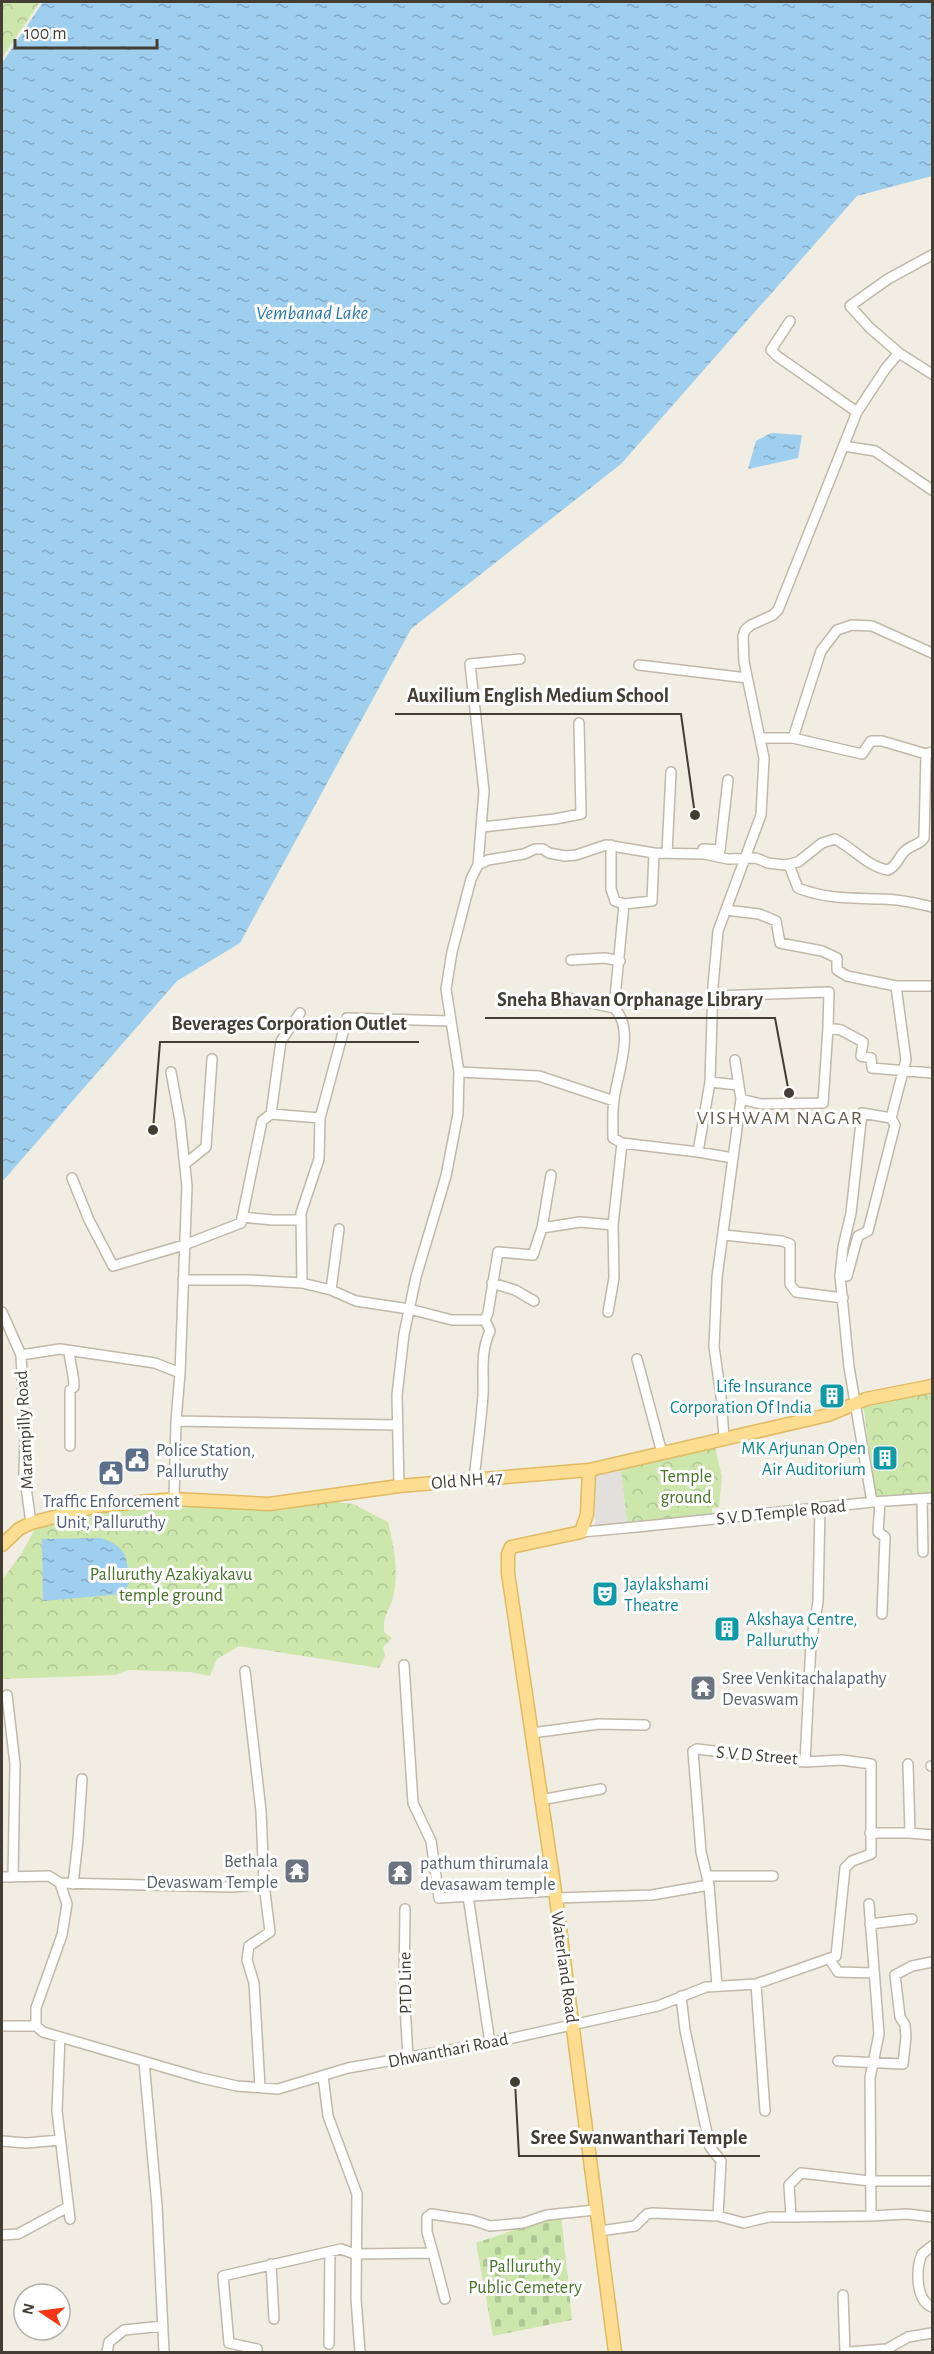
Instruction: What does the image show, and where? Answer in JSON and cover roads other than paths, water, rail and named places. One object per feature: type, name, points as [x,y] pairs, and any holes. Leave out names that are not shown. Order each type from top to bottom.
[{"type":"main road","name":"Old NH 47","points":[[2,1545],[19,1529],[31,1523],[97,1506],[174,1499],[269,1504],[399,1486],[589,1470],[828,1415],[866,1399],[933,1386]]},
{"type":"main road","points":[[581,1532],[587,1514],[589,1470]]},
{"type":"main road","name":"Waterland Road","points":[[581,1532],[511,1547],[508,1554],[508,1573],[555,1894],[615,2352]]},
{"type":"street","points":[[933,255],[888,279],[850,306],[870,328],[899,353],[933,374]]},
{"type":"street","points":[[790,321],[771,350],[857,412]]},
{"type":"street","points":[[698,1152],[710,1082],[718,931],[761,814],[764,758],[747,678],[742,644],[745,630],[778,610],[857,412],[886,368],[899,353]]},
{"type":"street","points":[[844,446],[875,451],[933,490]]},
{"type":"street","points":[[793,738],[821,651],[837,630],[852,625],[872,626],[933,653]]},
{"type":"street","points":[[399,1486],[397,1395],[409,1309],[416,1277],[446,1176],[458,1114],[459,1072],[446,989],[452,952],[471,879],[478,865],[484,791],[470,664],[520,659]]},
{"type":"street","points":[[639,665],[747,678]]},
{"type":"street","points":[[482,827],[555,819],[581,813],[579,723]]},
{"type":"street","points":[[760,738],[793,738],[862,754],[871,741],[882,741],[929,753],[922,842]]},
{"type":"street","points":[[667,851],[671,772]]},
{"type":"street","points":[[478,865],[489,860],[524,854],[536,849],[565,856],[611,845],[654,853],[720,850],[728,780]]},
{"type":"street","points":[[667,851],[756,858],[789,865],[805,858],[822,843],[834,839],[851,848],[872,865],[888,870],[894,867],[904,851],[922,842],[933,846]]},
{"type":"street","points":[[611,845],[611,889],[615,901],[624,904],[652,901],[654,853]]},
{"type":"street","points":[[789,865],[798,888],[812,894],[835,898],[883,898],[933,907]]},
{"type":"street","points":[[614,1008],[624,904]]},
{"type":"street","points":[[726,910],[759,914],[776,921],[780,943],[822,951],[837,958],[837,970],[847,976],[896,986],[933,986]]},
{"type":"street","points":[[572,960],[600,958],[620,961]]},
{"type":"street","points":[[840,1276],[847,1276],[858,1236],[868,1231],[894,1125],[891,1118],[906,1060],[896,986]]},
{"type":"street","points":[[713,996],[829,992],[823,1103],[761,1104],[741,1099]]},
{"type":"street","points":[[568,998],[614,1008],[621,1017],[625,1032],[614,1101],[613,1138],[622,1143],[733,1158]]},
{"type":"street","points":[[271,1114],[281,1041],[300,1013]]},
{"type":"street","points":[[302,1283],[301,1213],[319,1159],[320,1118],[347,1018],[450,1021]]},
{"type":"street","points":[[828,1028],[841,1030],[863,1042],[861,1056],[871,1058],[872,1068],[933,1074]]},
{"type":"street","points":[[186,1164],[206,1147],[212,1059]]},
{"type":"street","points":[[724,1438],[714,1347],[717,1277],[741,1099],[735,1060]]},
{"type":"street","points":[[171,1072],[186,1164],[187,1186],[174,1499]]},
{"type":"street","points":[[459,1072],[539,1076],[614,1101]]},
{"type":"street","points":[[710,1082],[738,1085]]},
{"type":"street","points":[[882,1614],[885,1537],[878,1532],[876,1502],[855,1404],[847,1355],[840,1276],[843,1247],[851,1214],[862,1113],[891,1118]]},
{"type":"street","points":[[72,1178],[89,1220],[113,1266],[184,1245],[241,1222],[262,1121],[271,1114],[320,1118]]},
{"type":"street","points":[[608,1312],[614,1278],[613,1225],[622,1143]]},
{"type":"street","points":[[474,1479],[483,1394],[482,1357],[490,1331],[485,1320],[498,1252],[533,1255],[542,1228],[550,1175]]},
{"type":"street","points":[[242,1217],[301,1220]]},
{"type":"street","points":[[542,1228],[580,1222],[613,1225]]},
{"type":"street","points":[[331,1290],[339,1229]]},
{"type":"street","points":[[724,1236],[782,1241],[789,1244],[790,1284],[796,1292],[843,1298]]},
{"type":"street","points":[[183,1280],[302,1283],[331,1290],[357,1301],[409,1309],[452,1320],[485,1320]]},
{"type":"street","points":[[492,1283],[514,1290],[534,1301]]},
{"type":"street","points":[[2,1312],[21,1355]]},
{"type":"street","name":"Marampilly Road","points":[[31,1523],[24,1473],[25,1436],[21,1355],[60,1349],[155,1364],[180,1373]]},
{"type":"street","points":[[69,1351],[70,1370],[74,1376],[74,1387],[70,1390],[70,1446]]},
{"type":"street","points":[[638,1359],[662,1453]]},
{"type":"street","points":[[176,1421],[398,1425]]},
{"type":"street","name":"S V D Temple Road","points":[[581,1532],[689,1523],[782,1510],[933,1498]]},
{"type":"street","points":[[922,1499],[923,1552]]},
{"type":"street","name":"S V D Street","points":[[717,1986],[708,1881],[701,1852],[693,1751],[697,1749],[805,1762],[811,1643],[818,1602],[820,1507]]},
{"type":"street","points":[[404,1665],[413,1803],[431,1841],[439,1898],[555,1894],[652,1895],[708,1881],[772,1876]]},
{"type":"street","points":[[245,1671],[261,1811],[264,1884],[270,1932],[249,1946],[247,1960],[254,1983],[260,2087]]},
{"type":"street","points":[[7,1695],[15,1764],[13,1877]]},
{"type":"street","points":[[532,1733],[599,1724],[645,1725]]},
{"type":"street","points":[[805,1762],[843,1760],[871,1764],[871,1854],[848,1863],[845,1868],[838,1951],[831,1960],[838,1972],[873,1973]]},
{"type":"street","points":[[908,1764],[910,1833]]},
{"type":"street","points":[[73,1884],[82,1779]]},
{"type":"street","points":[[540,1800],[602,1790]]},
{"type":"street","points":[[870,1833],[933,1835]]},
{"type":"street","points":[[2,1877],[49,1876],[60,1883],[73,1884],[232,1887],[264,1884]]},
{"type":"street","points":[[2,2026],[36,2026],[36,2008],[62,1935],[67,1904],[60,1883]]},
{"type":"street","points":[[468,1896],[490,2043]]},
{"type":"street","points":[[869,1904],[879,2034],[870,2078],[871,2216]]},
{"type":"street","name":"PTD Line","points":[[405,1909],[404,1986],[408,2058]]},
{"type":"street","points":[[870,1924],[912,1919]]},
{"type":"street","name":"Dhwanthari Road","points":[[36,2026],[44,2032],[201,2078],[237,2086],[278,2089],[348,2068],[490,2043],[658,2006],[706,1987],[756,1984],[831,1960]]},
{"type":"street","points":[[838,2061],[903,2064],[905,2025],[900,2017],[895,1975],[912,1966],[933,1962]]},
{"type":"street","points":[[756,1984],[765,2111]]},
{"type":"street","points":[[681,1996],[685,2030],[710,2147],[721,2161],[718,2217]]},
{"type":"street","points":[[60,2037],[57,2111],[70,2219]]},
{"type":"street","points":[[144,2062],[157,2206],[164,2352]]},
{"type":"street","points":[[323,2076],[328,2116],[357,2194],[355,2254],[360,2352]]},
{"type":"street","points":[[2,2141],[26,2144],[60,2140]]},
{"type":"street","points":[[791,2217],[789,2185],[801,2173],[870,2181],[933,2181]]},
{"type":"street","points":[[2,2235],[18,2234],[68,2207]]},
{"type":"street","points":[[445,2300],[427,2232],[427,2217],[431,2214],[450,2216],[490,2226],[523,2223],[547,2215],[595,2210]]},
{"type":"street","points":[[600,2231],[635,2226],[647,2214],[653,2213],[718,2217],[744,2223],[769,2217],[906,2214],[933,2217]]},
{"type":"street","points":[[933,2246],[922,2254],[917,2274],[924,2300],[933,2307]]},
{"type":"street","points":[[257,2352],[257,2349],[230,2343],[223,2276],[341,2249],[355,2254],[433,2253]]},
{"type":"street","points":[[329,2344],[330,2252]]},
{"type":"street","points":[[271,2265],[274,2319]]},
{"type":"street","points":[[843,2295],[845,2352]]},
{"type":"street","points":[[107,2352],[109,2342],[124,2330],[163,2326]]},
{"type":"street","points":[[850,2352],[886,2349],[908,2337],[933,2332]]},
{"type":"water","name":"Vembanad Lake","points":[[43,2],[932,2],[932,176],[857,196],[621,464],[411,629],[240,943],[177,981],[2,1182],[2,63]]},
{"type":"water","points":[[771,433],[802,435],[798,458],[748,469],[756,441]]},
{"type":"water","points":[[101,1538],[116,1545],[124,1554],[128,1567],[129,1584],[122,1594],[43,1601],[42,1539]]},
{"type":"place","name":"Auxilium English Medium School","points":[[695,815]]},
{"type":"place","name":"Sneha Bhavan Orphanage Library","points":[[789,1093]]},
{"type":"place","name":"Beverages Corporation Outlet","points":[[153,1130]]},
{"type":"place","name":"Life Insurance Corporation Of India","points":[[832,1396]]},
{"type":"place","name":"MK Arjunan Open Air Auditorium","points":[[885,1458]]},
{"type":"place","name":"Police Station, Palluruthy","points":[[137,1460]]},
{"type":"place","name":"Traffic Enforcement Unit, Palluruthy","points":[[111,1473]]},
{"type":"place","name":"Jaylakshami Theatre","points":[[605,1594]]},
{"type":"place","name":"Akshaya Centre, Palluruthy","points":[[727,1629]]},
{"type":"place","name":"Sree Venkitachalapathy Devaswam","points":[[703,1688]]},
{"type":"place","name":"Bethala Devaswam Temple","points":[[297,1871]]},
{"type":"place","name":"pathum thirumala devasawam temple","points":[[400,1873]]},
{"type":"place","name":"Sree Swanwanthari Temple","points":[[515,2082]]},
{"type":"district","name":"VISHWAM NAGAR","points":[[780,1117]]},
{"type":"park label","name":"Temple ground","points":[[686,1486]]},
{"type":"park label","name":"Palluruthy Azakiyakavu temple ground","points":[[171,1584]]},
{"type":"park label","name":"Palluruthy Public Cemetery","points":[[525,2276]]}]
